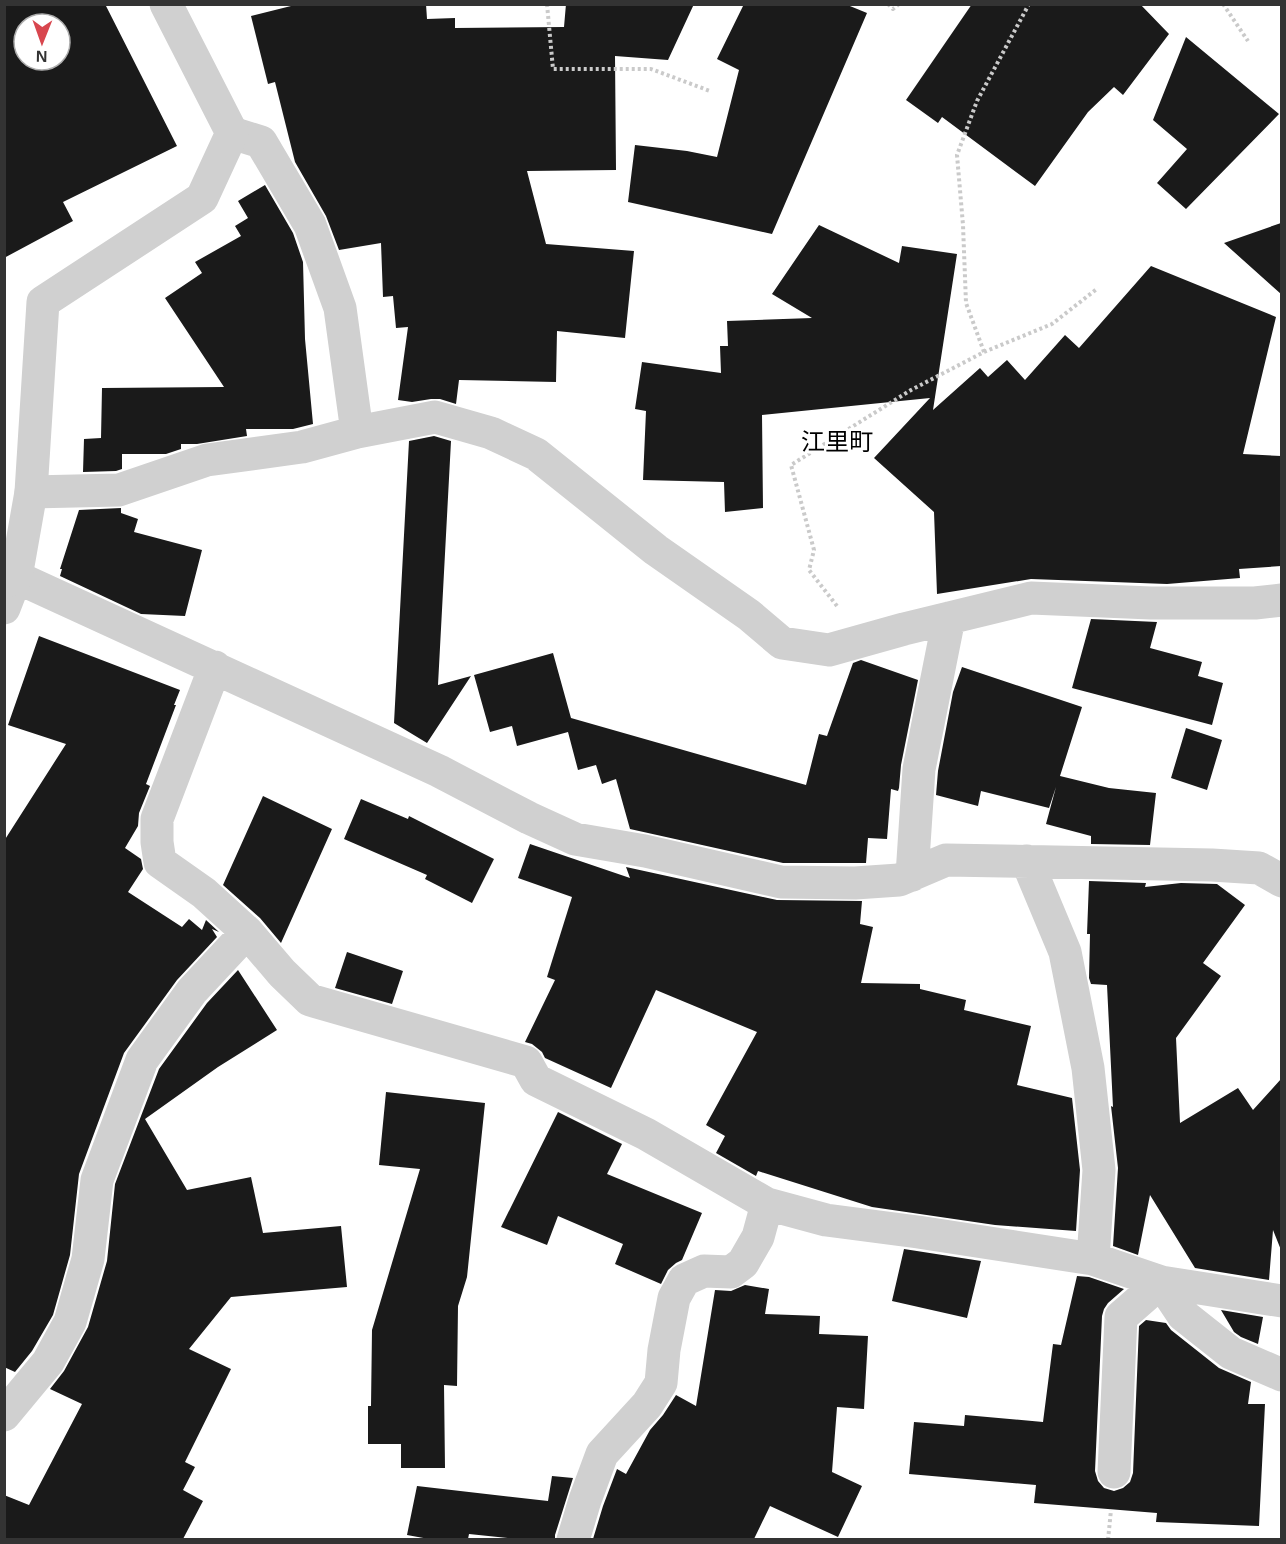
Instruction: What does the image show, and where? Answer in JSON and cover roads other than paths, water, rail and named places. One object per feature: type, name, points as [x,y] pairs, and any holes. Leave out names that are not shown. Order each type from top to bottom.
[{"type":"street","points":[[166,4],[232,133],[261,142],[310,225],[340,308],[357,432]]},
{"type":"street","points":[[4,608],[30,492],[43,302],[202,198],[232,133]]},
{"type":"street","points":[[30,492],[119,490],[207,460],[302,447],[357,432],[435,417],[491,433],[536,454],[657,550],[749,615],[782,643],[829,650],[1031,598],[1151,603],[1255,603],[1281,600]]},
{"type":"street","points":[[10,579],[215,667],[439,771],[576,839],[645,851],[781,882],[855,884],[898,880],[946,860],[1212,865],[1259,868],[1281,881]]},
{"type":"street","points":[[912,874],[919,769],[949,618]]},
{"type":"street","points":[[215,667],[157,819],[160,862],[204,893],[247,932],[282,973],[310,1000],[526,1062],[536,1080],[646,1134],[767,1204],[826,1220],[1094,1260],[1161,1282],[1281,1301]]},
{"type":"street","points":[[1027,861],[1065,952],[1088,1068],[1099,1170],[1094,1260]]},
{"type":"street","points":[[4,1415],[48,1362],[70,1322],[88,1259],[97,1180],[142,1060],[192,991],[247,932]]},
{"type":"street","points":[[573,1539],[602,1454],[647,1405],[661,1383],[664,1350],[674,1298],[684,1280],[704,1271],[731,1272],[742,1263],[758,1237],[767,1204]]},
{"type":"street","points":[[1161,1282],[1183,1315],[1231,1353],[1281,1375]]},
{"type":"street","points":[[1114,1472],[1121,1317],[1161,1282]]},
{"type":"district","name":"江里町","points":[[837,442]]}]
